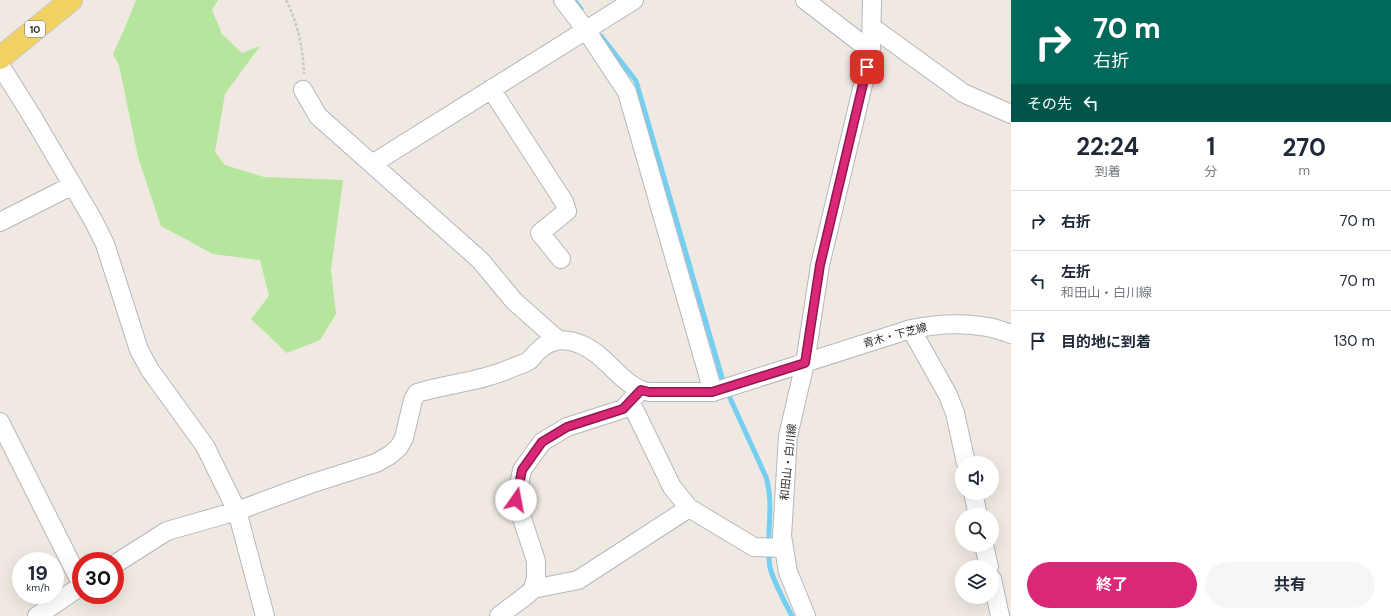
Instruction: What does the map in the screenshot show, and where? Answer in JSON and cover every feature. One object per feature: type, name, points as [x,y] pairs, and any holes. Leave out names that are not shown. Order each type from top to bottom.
[{"type":"main road","name":"10","points":[[0,58],[71,0]]},
{"type":"street","points":[[563,0],[586,30],[627,92],[712,392]]},
{"type":"street","points":[[372,164],[634,0]]},
{"type":"street","points":[[805,0],[871,51]]},
{"type":"street","name":"和田山・白川線","points":[[806,616],[788,572],[782,548],[788,436],[805,363],[820,265],[871,51],[872,0]]},
{"type":"street","points":[[872,27],[963,93],[1011,114]]},
{"type":"street","points":[[0,65],[73,185],[105,244],[139,350],[150,370],[205,446],[237,511],[265,616]]},
{"type":"street","points":[[491,89],[566,206],[567,210],[540,233],[562,259]]},
{"type":"street","points":[[303,90],[318,116],[480,260],[514,301],[558,340]]},
{"type":"street","points":[[0,222],[73,185]]},
{"type":"street","name":"青木・下芝線","points":[[636,396],[649,392],[712,392],[911,329],[936,324],[987,327],[1011,334]]},
{"type":"street","points":[[911,329],[948,395],[955,413],[964,456]]},
{"type":"street","points":[[124,558],[167,531],[237,511],[310,484],[376,463],[399,447],[404,438],[412,400],[417,393],[468,382],[502,372],[530,360],[540,349],[558,340],[564,339],[580,344],[600,355],[626,382],[636,396],[672,487],[689,508],[754,547],[782,548]]},
{"type":"street","points":[[499,616],[528,594],[532,589],[536,578],[536,562],[516,500],[522,470],[542,442],[567,427],[623,409],[636,396]]},
{"type":"street","points":[[0,422],[72,567]]},
{"type":"street","points":[[532,589],[578,580],[689,508]]},
{"type":"street","points":[[37,616],[72,591]]},
{"type":"street","points":[[997,604],[1000,616]]},
{"type":"path","points":[[286,0],[299,31],[303,60],[303,90]]},
{"type":"green space","points":[[136,0],[218,0],[212,10],[222,34],[242,53],[260,46],[225,94],[215,152],[225,165],[264,177],[343,180],[331,270],[336,314],[320,340],[287,353],[251,319],[269,296],[260,260],[213,254],[161,226],[138,157],[119,65],[113,54]]},
{"type":"waterway","points":[[574,0],[581,9]]},
{"type":"waterway","points":[[601,36],[636,81],[723,381]]},
{"type":"waterway","points":[[730,398],[766,477],[770,500],[770,567],[776,585],[792,616]]},
{"type":"route","points":[[516,500],[522,470],[542,442],[567,427],[623,409],[641,390],[649,392],[712,392],[805,363],[820,265],[867,67]]}]
